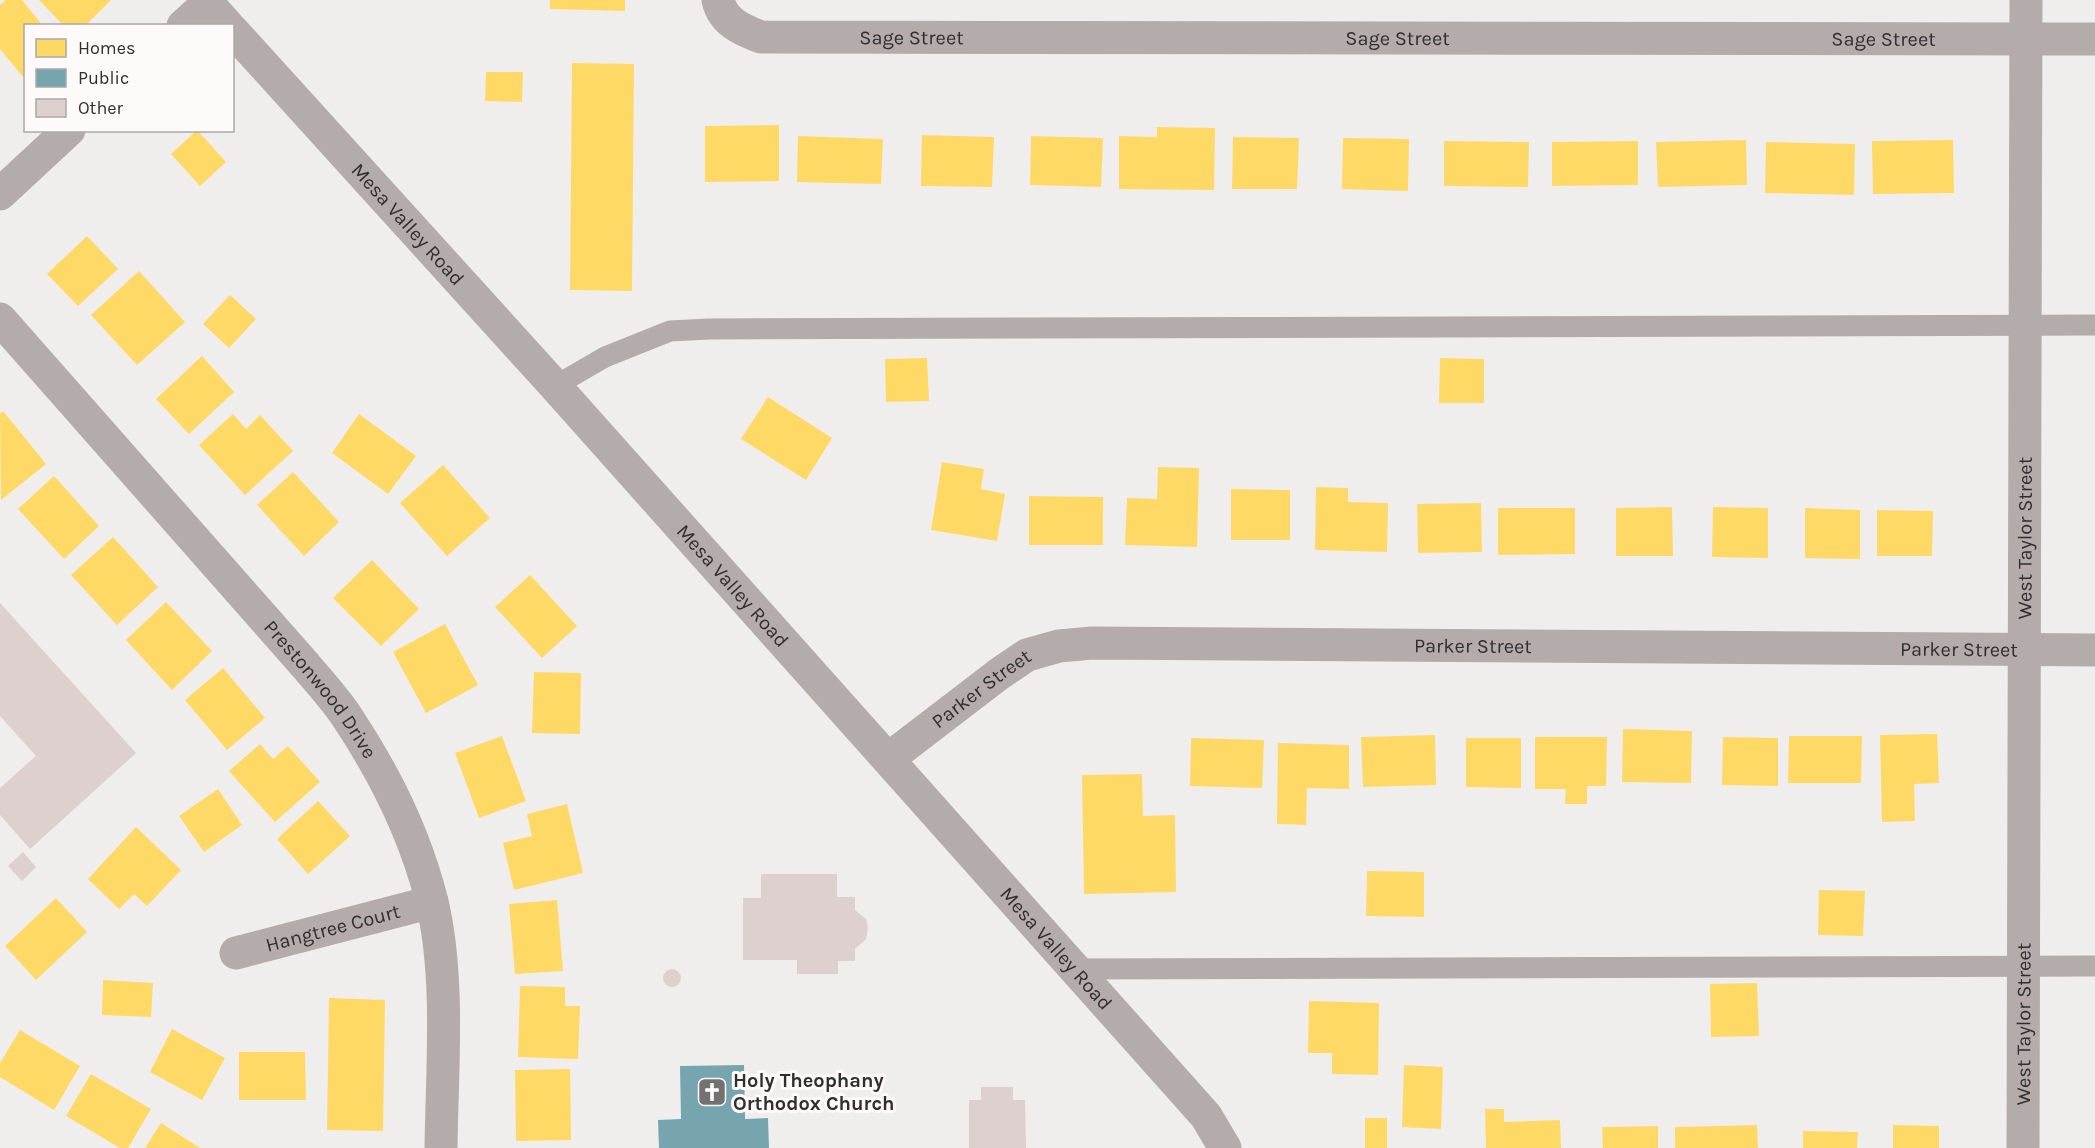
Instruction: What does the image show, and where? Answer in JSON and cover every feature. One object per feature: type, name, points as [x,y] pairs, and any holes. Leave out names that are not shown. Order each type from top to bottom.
[{"type":"street","name":"Sage Street","points":[[718,0],[728,20],[741,30],[761,38],[2095,39]]},
{"type":"street","name":"West Taylor Street","points":[[2023,1148],[2027,324],[2026,0]]},
{"type":"street","points":[[187,24],[214,10]]},
{"type":"street","name":"Mesa Valley Road","points":[[234,32],[555,386],[1206,1116],[1225,1148]]},
{"type":"street","points":[[0,194],[67,132]]},
{"type":"street","name":"Prestonwood Drive","points":[[0,319],[306,666],[348,718],[381,773],[406,822],[432,902],[442,984],[441,1148]]},
{"type":"street","name":"Parker Street","points":[[888,759],[1027,655],[1059,646],[1081,644],[2095,650]]},
{"type":"street","name":"Hangtree Court","points":[[236,953],[432,902]]},
{"type":"lane","points":[[555,386],[605,357],[670,331],[709,329],[2095,325]]},
{"type":"lane","points":[[1075,969],[2095,966]]},
{"type":"building: Homes","points":[[6,0],[22,0],[41,24],[24,24],[23,77],[0,49],[0,5]]},
{"type":"building: Homes","points":[[39,0],[111,0],[87,24],[62,24]]},
{"type":"building: Homes","points":[[550,0],[625,0],[625,11],[550,9]]},
{"type":"building: Homes","points":[[572,63],[634,64],[632,291],[570,290]]},
{"type":"building: Homes","points":[[486,72],[523,72],[522,102],[485,101]]},
{"type":"building: Homes","points":[[779,125],[779,181],[705,182],[705,126]]},
{"type":"building: Homes","points":[[1157,127],[1215,128],[1214,190],[1119,189],[1119,136],[1157,137]]},
{"type":"building: Homes","points":[[195,132],[199,132],[226,162],[200,186],[171,154]]},
{"type":"building: Homes","points":[[922,135],[994,137],[992,187],[921,186]]},
{"type":"building: Homes","points":[[798,136],[883,139],[881,184],[797,182]]},
{"type":"building: Homes","points":[[1031,136],[1103,138],[1101,187],[1030,185]]},
{"type":"building: Homes","points":[[1233,137],[1299,138],[1297,189],[1232,189]]},
{"type":"building: Homes","points":[[1343,138],[1409,139],[1408,191],[1342,189]]},
{"type":"building: Homes","points":[[1746,140],[1747,185],[1658,187],[1656,142]]},
{"type":"building: Homes","points":[[1953,140],[1954,193],[1873,194],[1872,141]]},
{"type":"building: Homes","points":[[1444,141],[1529,142],[1528,187],[1444,186]]},
{"type":"building: Homes","points":[[1638,141],[1638,185],[1552,186],[1552,142]]},
{"type":"building: Homes","points":[[1766,142],[1855,144],[1854,195],[1765,193]]},
{"type":"building: Homes","points":[[87,236],[118,269],[78,306],[47,274]]},
{"type":"building: Homes","points":[[139,271],[185,322],[137,365],[91,315]]},
{"type":"building: Homes","points":[[230,295],[256,319],[229,348],[203,324]]},
{"type":"building: Homes","points":[[202,356],[234,392],[189,434],[156,399]]},
{"type":"building: Homes","points":[[927,358],[929,401],[886,402],[885,359]]},
{"type":"building: Homes","points":[[1440,358],[1484,359],[1484,403],[1439,403]]},
{"type":"building: Homes","points":[[768,397],[832,438],[806,480],[741,439]]},
{"type":"building: Homes","points":[[3,411],[46,464],[1,500],[0,414]]},
{"type":"building: Homes","points":[[233,414],[246,429],[260,415],[293,451],[245,495],[199,445]]},
{"type":"building: Homes","points":[[359,414],[416,456],[388,494],[332,453]]},
{"type":"building: Homes","points":[[942,462],[984,469],[981,489],[1005,494],[997,541],[931,530]]},
{"type":"building: Homes","points":[[443,465],[490,518],[447,556],[400,503]]},
{"type":"building: Homes","points":[[1158,467],[1199,468],[1197,547],[1125,545],[1127,498],[1157,499]]},
{"type":"building: Homes","points":[[293,472],[339,522],[304,556],[257,505]]},
{"type":"building: Homes","points":[[54,476],[99,526],[64,559],[18,509]]},
{"type":"building: Homes","points":[[1316,487],[1348,488],[1348,502],[1388,503],[1387,552],[1315,550]]},
{"type":"building: Homes","points":[[1231,489],[1290,490],[1290,540],[1231,540]]},
{"type":"building: Homes","points":[[1029,496],[1103,497],[1103,545],[1029,545]]},
{"type":"building: Homes","points":[[1481,503],[1482,552],[1418,553],[1417,504]]},
{"type":"building: Homes","points":[[1672,507],[1673,556],[1616,556],[1616,508]]},
{"type":"building: Homes","points":[[1713,507],[1768,508],[1768,558],[1712,557]]},
{"type":"building: Homes","points":[[1498,508],[1575,508],[1575,554],[1498,555]]},
{"type":"building: Homes","points":[[1805,508],[1860,510],[1860,559],[1805,558]]},
{"type":"building: Homes","points":[[1877,510],[1933,511],[1932,556],[1877,556]]},
{"type":"building: Homes","points":[[113,537],[158,587],[117,625],[71,575]]},
{"type":"building: Homes","points":[[372,560],[419,609],[381,646],[333,598]]},
{"type":"building: Homes","points":[[530,575],[577,626],[542,658],[495,607]]},
{"type":"building: Homes","points":[[166,602],[212,651],[172,690],[126,640]]},
{"type":"building: Homes","points":[[445,624],[478,685],[426,713],[393,652]]},
{"type":"building: Homes","points":[[223,668],[265,718],[227,750],[185,700]]},
{"type":"building: Homes","points":[[534,672],[581,673],[580,734],[532,733]]},
{"type":"building: Homes","points":[[1623,729],[1692,731],[1691,783],[1622,782]]},
{"type":"building: Homes","points":[[1937,734],[1939,783],[1914,784],[1915,821],[1882,822],[1880,735]]},
{"type":"building: Homes","points":[[1435,735],[1436,785],[1363,787],[1361,737]]},
{"type":"building: Homes","points":[[502,736],[526,801],[479,818],[455,753]]},
{"type":"building: Homes","points":[[1789,736],[1862,736],[1861,783],[1788,783]]},
{"type":"building: Homes","points":[[1535,737],[1607,737],[1606,786],[1587,786],[1587,804],[1565,804],[1566,789],[1535,789]]},
{"type":"building: Homes","points":[[1723,737],[1778,738],[1778,786],[1722,785]]},
{"type":"building: Homes","points":[[1191,738],[1264,740],[1262,788],[1190,786]]},
{"type":"building: Homes","points":[[1466,738],[1521,738],[1521,788],[1466,787]]},
{"type":"building: Homes","points":[[1278,743],[1349,745],[1349,789],[1307,788],[1306,825],[1277,824]]},
{"type":"building: Homes","points":[[260,744],[273,759],[288,746],[320,782],[275,822],[229,771]]},
{"type":"building: Homes","points":[[1142,774],[1143,816],[1175,815],[1176,892],[1084,894],[1082,775]]},
{"type":"building: Homes","points":[[218,789],[242,825],[204,852],[179,816]]},
{"type":"building: Homes","points":[[318,801],[350,836],[308,874],[277,839]]},
{"type":"building: Homes","points":[[567,804],[583,873],[514,890],[503,843],[532,836],[527,814]]},
{"type":"building: Homes","points":[[136,827],[181,870],[147,906],[134,894],[119,909],[88,879]]},
{"type":"building: Homes","points":[[1367,871],[1424,872],[1424,917],[1366,916]]},
{"type":"building: Homes","points":[[1819,890],[1865,891],[1863,936],[1818,935]]},
{"type":"building: Homes","points":[[56,898],[87,932],[36,980],[5,946]]},
{"type":"building: Homes","points":[[557,900],[563,971],[515,974],[509,904]]},
{"type":"building: Homes","points":[[103,980],[153,983],[151,1017],[102,1015]]},
{"type":"building: Homes","points":[[1757,983],[1759,1036],[1711,1037],[1710,984]]},
{"type":"building: Homes","points":[[520,986],[565,987],[565,1006],[580,1006],[578,1059],[518,1057]]},
{"type":"building: Homes","points":[[329,998],[385,1000],[383,1131],[327,1130]]},
{"type":"building: Homes","points":[[1309,1001],[1379,1003],[1378,1075],[1332,1074],[1332,1053],[1308,1053]]},
{"type":"building: Homes","points":[[172,1029],[225,1058],[202,1100],[150,1072]]},
{"type":"building: Homes","points":[[20,1030],[80,1066],[54,1110],[0,1077],[0,1063]]},
{"type":"building: Homes","points":[[239,1052],[305,1052],[306,1100],[239,1100]]},
{"type":"building: Homes","points":[[1404,1065],[1443,1067],[1441,1129],[1402,1127]]},
{"type":"building: Homes","points":[[570,1069],[571,1140],[516,1141],[515,1070]]},
{"type":"building: Homes","points":[[91,1074],[151,1109],[128,1148],[120,1148],[66,1116]]},
{"type":"building: Homes","points":[[1485,1109],[1504,1109],[1504,1122],[1560,1120],[1561,1148],[1486,1148]]},
{"type":"building: Homes","points":[[1365,1118],[1387,1118],[1387,1148],[1365,1148]]},
{"type":"building: Homes","points":[[161,1123],[200,1148],[145,1148]]},
{"type":"building: Homes","points":[[1757,1125],[1758,1148],[1675,1148],[1675,1127]]},
{"type":"building: Homes","points":[[1893,1125],[1939,1126],[1939,1148],[1893,1148]]},
{"type":"building: Homes","points":[[1658,1126],[1658,1148],[1603,1148],[1602,1127]]},
{"type":"building: Homes","points":[[1803,1131],[1858,1132],[1857,1148],[1803,1148]]},
{"type":"building: Public","name":"Holy Theophany Orthodox Church","points":[[744,1065],[745,1119],[768,1118],[769,1148],[659,1148],[658,1120],[681,1119],[680,1066]]},
{"type":"building: Other","points":[[0,603],[136,753],[30,849],[0,815],[0,788],[36,756],[0,716]]},
{"type":"building: Other","points":[[23,852],[36,867],[22,881],[8,866]]},
{"type":"building: Other","points":[[761,874],[837,874],[837,897],[855,897],[855,910],[866,919],[868,928],[866,939],[855,949],[855,961],[838,961],[838,974],[797,974],[797,960],[743,960],[743,898],[761,898]]},
{"type":"building: Other","points":[[668,969],[676,969],[681,974],[679,985],[668,987],[663,982],[663,974]]},
{"type":"building: Other","points":[[981,1087],[1013,1087],[1013,1100],[1025,1100],[1026,1148],[969,1148],[969,1100],[981,1100]]},
{"type":"place","name":"Holy Theophany Orthodox Church","points":[[712,1092]]}]
